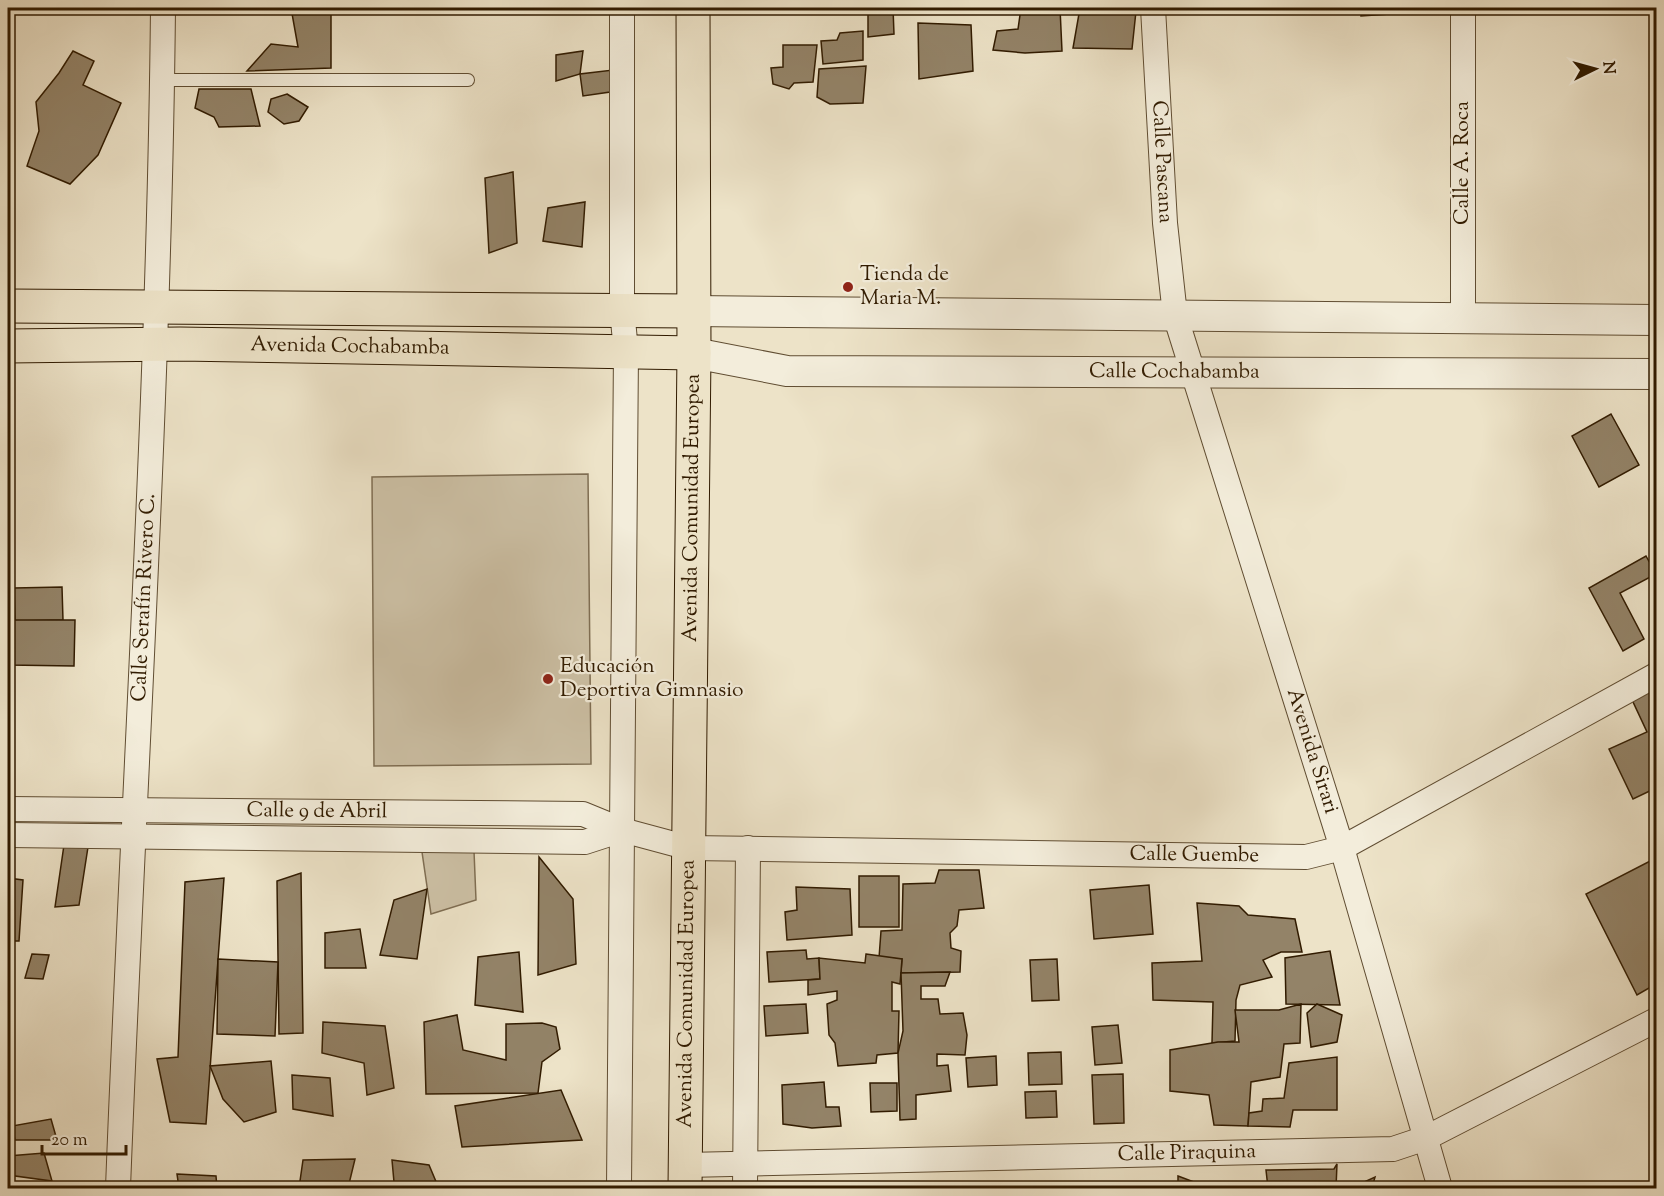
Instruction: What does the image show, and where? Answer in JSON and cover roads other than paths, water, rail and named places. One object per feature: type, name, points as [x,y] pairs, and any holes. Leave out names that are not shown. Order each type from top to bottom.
[{"type":"main road","name":"Avenida Comunidad Europea","points":[[686,1177],[694,353],[693,8]]},
{"type":"main road","name":"Avenida Cochabamba","points":[[8,306],[158,305],[693,311]]},
{"type":"main road","name":"Avenida Cochabamba","points":[[8,346],[156,344],[694,353]]},
{"type":"street","name":"Calle Serafín Rivero C.","points":[[118,1188],[131,838],[158,305],[163,8]]},
{"type":"street","points":[[619,1188],[626,351],[610,310],[622,8]]},
{"type":"street","name":"Calle Pascana","points":[[1153,8],[1165,223],[1175,315]]},
{"type":"street","name":"Calle A. Roca","points":[[1463,8],[1464,318]]},
{"type":"street","points":[[693,311],[1656,320]]},
{"type":"street","name":"Avenida Sirari","points":[[1175,315],[1342,848],[1440,1188]]},
{"type":"street","name":"Calle Cochabamba","points":[[694,353],[787,371],[1656,374]]},
{"type":"street","name":"Calle Guembe","points":[[688,848],[1306,857],[1342,848],[1656,675]]},
{"type":"street","name":"Calle 9 de Abril","points":[[8,809],[582,814],[622,830],[688,848]]},
{"type":"street","name":"Calle 9 de Abril","points":[[8,836],[585,842],[622,830]]},
{"type":"street","points":[[745,1188],[748,848]]},
{"type":"street","name":"Calle Piraquina","points":[[686,1177],[745,1162],[1393,1149],[1426,1138],[1656,1020]]},
{"type":"lane","points":[[162,80],[468,80]]},
{"type":"place","name":"Tienda de Maria M.","points":[[848,287]]},
{"type":"place","name":"Educación Deportiva Gimnasio","points":[[548,679]]}]
